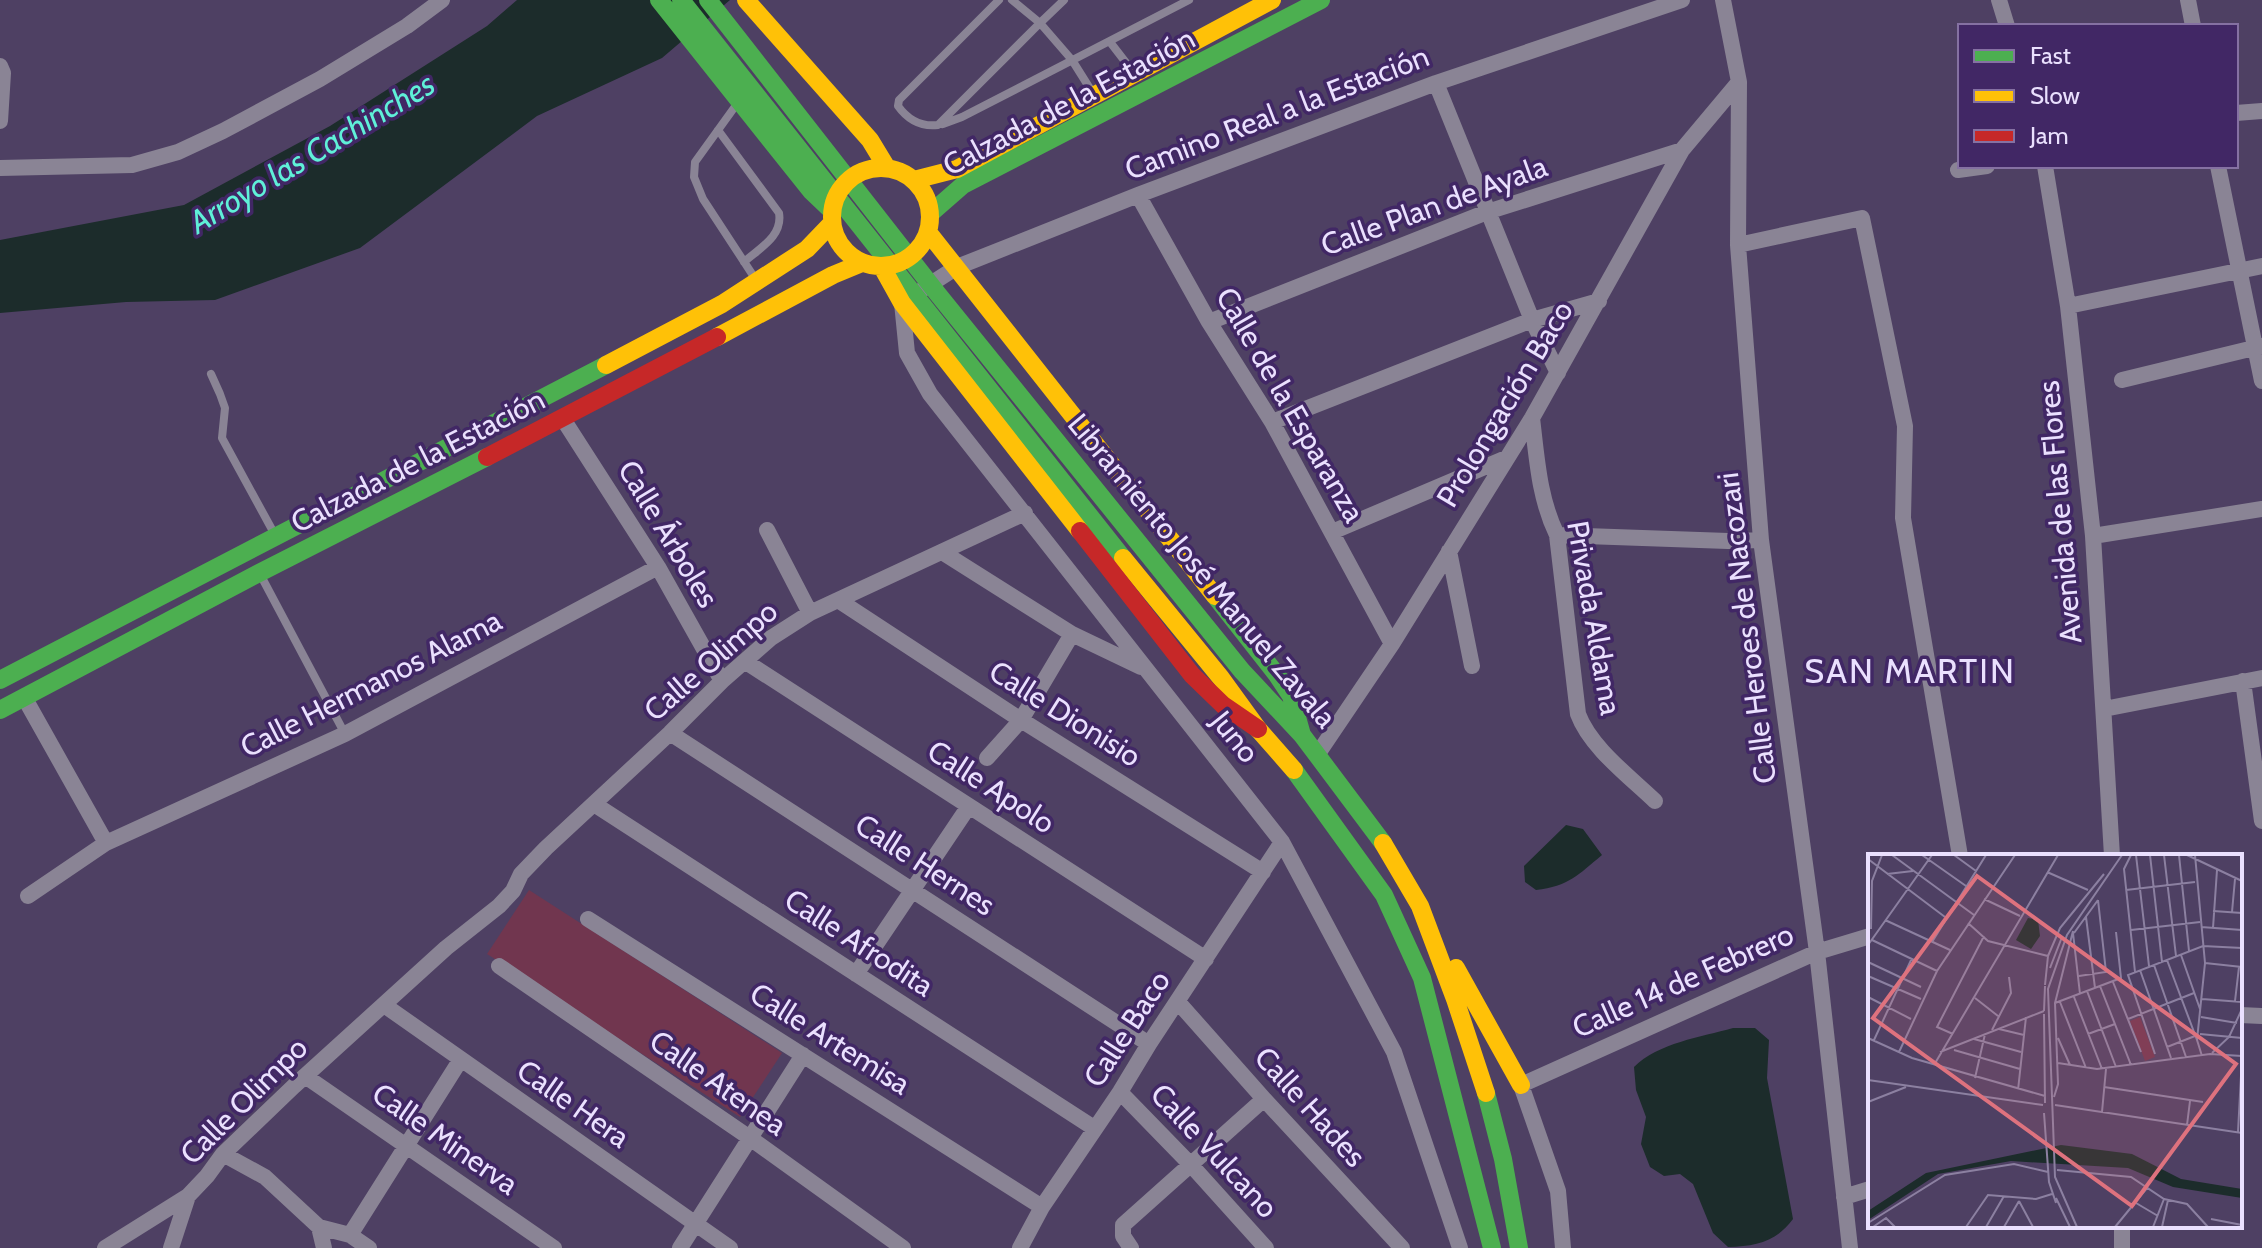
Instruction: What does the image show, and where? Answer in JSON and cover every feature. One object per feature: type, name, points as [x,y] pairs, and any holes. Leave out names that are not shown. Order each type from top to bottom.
[{"type":"main road","points":[[659,0],[696,33],[739,100],[832,217]]},
{"type":"main road","name":"Libramiento José Manuel Zavala","points":[[681,0],[696,33],[930,299],[1242,671],[1302,735],[1379,835],[1420,906],[1455,999],[1487,1095],[1503,1159],[1519,1248]]},
{"type":"main road","name":"Libramiento José Manuel Zavala","points":[[708,0],[835,161],[930,299],[1170,617],[1296,773],[1384,895],[1422,978],[1492,1248]]},
{"type":"main road","points":[[746,0],[870,140],[887,168]]},
{"type":"main road","name":"Calzada de la Estación","points":[[914,180],[957,169],[1272,0]]},
{"type":"main road","name":"Calzada de la Estación","points":[[931,213],[963,185],[1321,0]]},
{"type":"main road","points":[[887,168],[902,172],[914,180],[923,190],[931,213],[922,247],[897,264],[882,267],[850,257],[835,236],[832,217],[836,197],[845,184],[857,174],[887,168]]},
{"type":"main road","name":"Calzada de la Estación","points":[[0,680],[722,304],[807,249],[832,217]]},
{"type":"main road","points":[[928,232],[1277,675],[1291,696],[1302,735]]},
{"type":"main road","name":"Calzada de la Estación","points":[[2,703],[24,697],[259,573],[563,419],[833,275],[862,263]]},
{"type":"main road","points":[[882,267],[902,303],[1192,675],[1236,717],[1258,729]]},
{"type":"main road","points":[[1420,906],[1521,1085]]},
{"type":"street","points":[[0,168],[132,165],[178,152],[320,79],[407,26],[442,0]]},
{"type":"street","name":"Camino Real a la Estación","points":[[902,303],[957,267],[1138,195],[1436,83],[1682,0]]},
{"type":"street","name":"Calle Heroes de Nacozari","points":[[1723,0],[1739,82],[1738,245],[1761,540],[1817,952],[1850,1248]]},
{"type":"street","points":[[1999,0],[2006,24]]},
{"type":"street","points":[[2188,0],[2193,24]]},
{"type":"street","points":[[0,66],[3,73],[0,121]]},
{"type":"street","name":"Prolongación Baco","points":[[1317,755],[1392,644],[1532,418],[1682,150],[1739,82]]},
{"type":"street","points":[[1436,83],[1532,320],[1558,373]]},
{"type":"street","points":[[2238,113],[2262,111]]},
{"type":"street","name":"Calle Plan de Ayala","points":[[1209,322],[1487,212],[1682,150]]},
{"type":"street","points":[[1958,170],[1972,168]]},
{"type":"street","name":"Avenida de las Flores","points":[[2045,168],[2068,306],[2093,536],[2112,854]]},
{"type":"street","points":[[2218,168],[2258,346],[2262,381]]},
{"type":"street","name":"Calle de la Esparanza","points":[[1138,195],[1209,322],[1272,422],[1392,644]]},
{"type":"street","points":[[1738,245],[1862,218],[1905,426],[1903,518],[1960,854]]},
{"type":"street","points":[[2068,306],[2262,266]]},
{"type":"street","points":[[1272,422],[1532,320],[1599,301]]},
{"type":"street","name":"Juno","points":[[902,303],[907,353],[930,394],[1282,842],[1394,1052],[1460,1248]]},
{"type":"street","points":[[2122,380],[2258,346]]},
{"type":"street","name":"Privada Aldama","points":[[1532,418],[1540,487],[1547,514],[1557,535],[1578,714],[1583,729],[1655,801]]},
{"type":"street","name":"Calle Árboles","points":[[563,419],[658,567],[722,681]]},
{"type":"street","points":[[1332,532],[1506,458]]},
{"type":"street","points":[[2093,536],[2262,509]]},
{"type":"street","name":"Calle Olimpo","points":[[188,1196],[223,1154],[446,948],[499,906],[513,891],[521,874],[546,848],[771,638],[810,613],[1025,513]]},
{"type":"street","points":[[767,530],[810,613]]},
{"type":"street","points":[[1557,535],[1761,540]]},
{"type":"street","points":[[1449,551],[1472,666]]},
{"type":"street","points":[[942,552],[1072,634],[1144,669]]},
{"type":"street","name":"Calle Hermanos Alama","points":[[28,896],[106,843],[345,734],[658,567]]},
{"type":"street","name":"Calle Dionisio","points":[[838,600],[1021,720],[1263,872]]},
{"type":"street","points":[[987,758],[1021,720],[1072,634]]},
{"type":"street","name":"Calle Apolo","points":[[746,662],[1206,959]]},
{"type":"street","points":[[2104,709],[2262,678]]},
{"type":"street","points":[[2243,681],[2262,821]]},
{"type":"street","points":[[24,697],[106,843]]},
{"type":"street","name":"Calle Hernes","points":[[670,733],[1149,1044]]},
{"type":"street","name":"Calle Afrodita","points":[[594,804],[1094,1128]]},
{"type":"street","points":[[856,974],[969,806]]},
{"type":"street","name":"Calle Baco","points":[[1020,1248],[1042,1207],[1282,842]]},
{"type":"street","name":"Calle Artemisa","points":[[588,919],[1042,1207]]},
{"type":"street","name":"Calle 14 de Febrero","points":[[1521,1085],[1817,952],[1868,937]]},
{"type":"street","name":"Calle Atenea","points":[[499,966],[750,1138],[903,1248]]},
{"type":"street","name":"Calle Hades","points":[[1178,1002],[1402,1248]]},
{"type":"street","name":"Calle Hera","points":[[384,1005],[730,1248]]},
{"type":"street","points":[[2242,1015],[2262,1016]]},
{"type":"street","points":[[680,1248],[803,1055]]},
{"type":"street","points":[[350,1235],[461,1059]]},
{"type":"street","name":"Calle Minerva","points":[[305,1076],[554,1248]]},
{"type":"street","points":[[1521,1085],[1558,1191],[1563,1248]]},
{"type":"street","name":"Calle Vulcano","points":[[1120,1092],[1266,1248]]},
{"type":"street","points":[[1131,1248],[1123,1236],[1123,1225],[1264,1099]]},
{"type":"street","points":[[223,1154],[265,1177],[319,1227],[350,1235],[369,1248]]},
{"type":"street","points":[[1844,1197],[1868,1190]]},
{"type":"street","points":[[105,1248],[188,1196]]},
{"type":"street","points":[[171,1248],[188,1196]]},
{"type":"street","points":[[319,1227],[324,1248]]},
{"type":"lane","points":[[999,0],[899,100],[898,106],[902,111],[920,125],[938,125],[962,117],[1189,0]]},
{"type":"lane","points":[[1012,0],[1040,23],[1072,60],[1094,96]]},
{"type":"lane","points":[[938,125],[1064,0]]},
{"type":"lane","points":[[1110,42],[1134,74]]},
{"type":"lane","points":[[739,100],[695,162],[694,177],[703,199],[757,281]]},
{"type":"lane","points":[[718,130],[779,213],[781,223],[776,235],[744,262]]},
{"type":"lane","points":[[211,374],[225,408],[222,438],[276,536]]},
{"type":"lane","points":[[259,573],[345,734]]},
{"type":"shaded area","points":[[529,890],[782,1053],[740,1117],[487,954]]},
{"type":"water","name":"Arroyo las Cachinches","points":[[517,0],[730,0],[662,58],[537,116],[360,248],[215,300],[126,302],[0,313],[0,240],[184,205],[330,126],[487,26]]},
{"type":"water","points":[[1566,825],[1583,829],[1602,855],[1565,882],[1536,890],[1525,882],[1524,866]]},
{"type":"water","points":[[1733,1028],[1755,1028],[1769,1040],[1767,1078],[1793,1219],[1772,1238],[1728,1247],[1713,1233],[1693,1184],[1680,1174],[1664,1176],[1650,1167],[1641,1144],[1646,1117],[1636,1090],[1634,1067],[1667,1046]]},
{"type":"traffic: fast","points":[[659,0],[811,191],[832,211]]},
{"type":"traffic: fast","points":[[681,0],[1123,558]]},
{"type":"traffic: fast","points":[[708,0],[937,293],[1242,671],[1302,735],[1383,843]]},
{"type":"traffic: fast","points":[[931,213],[963,185],[1321,0]]},
{"type":"traffic: fast","points":[[0,680],[606,365]]},
{"type":"traffic: fast","points":[[0,710],[487,457]]},
{"type":"traffic: fast","points":[[1215,596],[1291,696],[1302,735]]},
{"type":"traffic: fast","points":[[1294,770],[1384,895],[1422,978],[1492,1248]]},
{"type":"traffic: fast","points":[[1486,1093],[1503,1159],[1519,1248]]},
{"type":"traffic: slow","points":[[746,0],[870,140],[887,168]]},
{"type":"traffic: slow","points":[[914,180],[957,169],[1272,0]]},
{"type":"traffic: slow","points":[[871,168],[891,168],[916,182],[927,198],[930,217],[927,236],[916,252],[891,266],[871,266],[854,258],[840,244],[832,227],[832,207],[840,190],[854,176],[871,168]]},
{"type":"traffic: slow","points":[[606,365],[722,304],[807,249],[832,223]]},
{"type":"traffic: slow","points":[[928,232],[1215,596]]},
{"type":"traffic: slow","points":[[717,337],[833,275],[862,263]]},
{"type":"traffic: slow","points":[[882,267],[902,303],[1080,531]]},
{"type":"traffic: slow","points":[[1123,558],[1294,770]]},
{"type":"traffic: slow","points":[[1383,843],[1420,906],[1486,1093]]},
{"type":"traffic: slow","points":[[1456,968],[1521,1085]]},
{"type":"traffic: jam","points":[[487,457],[717,337]]},
{"type":"traffic: jam","points":[[1080,531],[1192,675],[1223,705],[1258,729]]},
{"type":"district","name":"SAN MARTIN","points":[[1910,671]]}]
